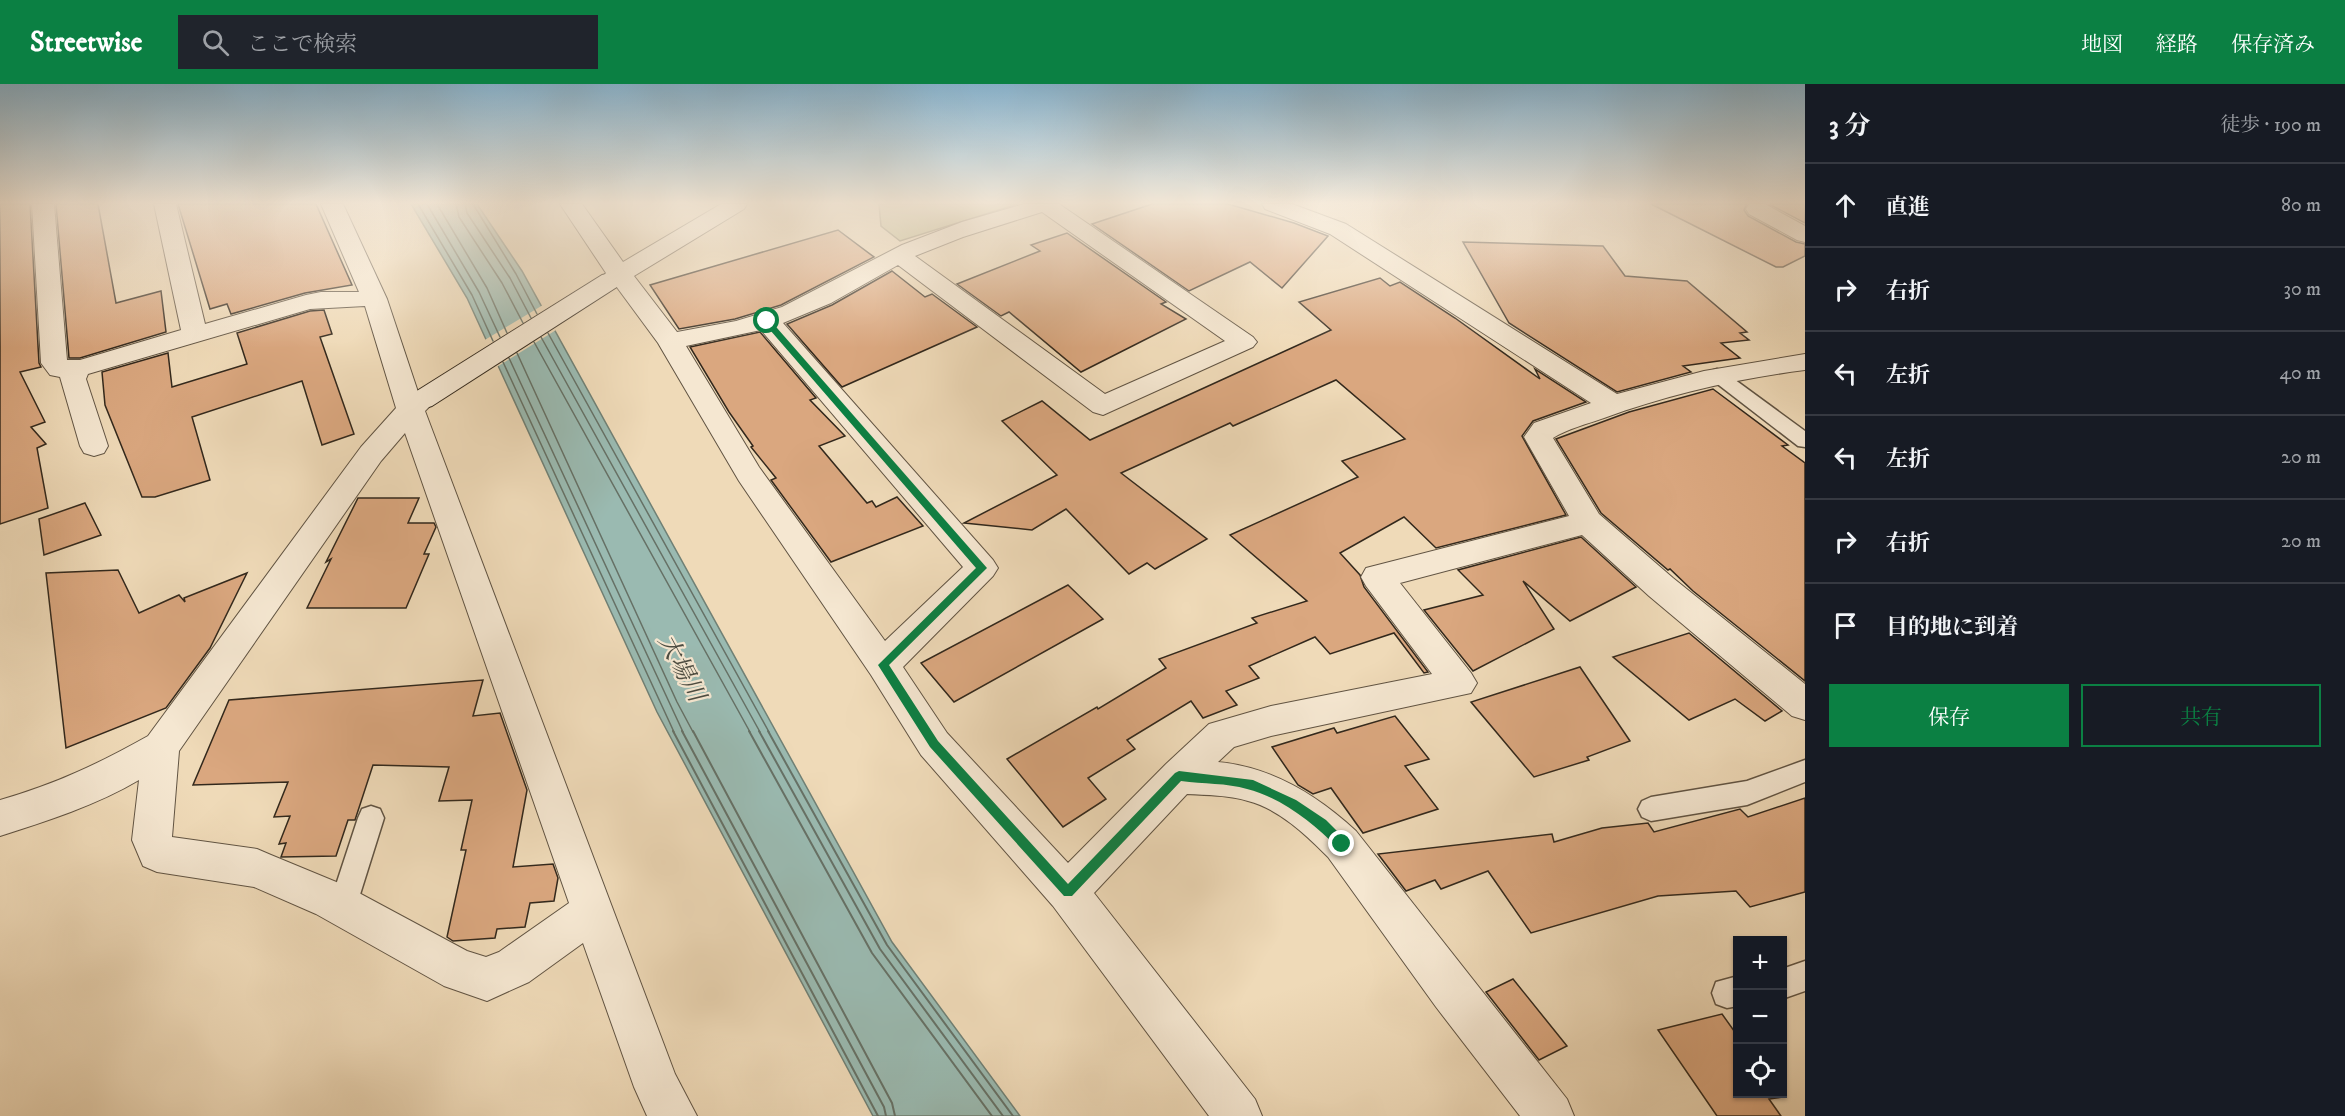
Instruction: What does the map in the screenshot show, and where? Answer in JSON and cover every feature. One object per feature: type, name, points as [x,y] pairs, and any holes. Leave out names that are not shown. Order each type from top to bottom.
[{"type":"street","points":[[46,252],[54,363],[58,369],[76,369],[314,300],[375,299]]},
{"type":"street","points":[[176,252],[195,335]]},
{"type":"street","points":[[354,252],[375,299],[416,405],[657,1087],[674,1116]]},
{"type":"street","points":[[600,252],[615,278],[670,341],[749,474],[883,665],[934,744],[1068,892],[1238,1116]]},
{"type":"street","points":[[0,818],[37,807],[110,777],[161,747],[371,454],[416,405],[657,252]]},
{"type":"street","points":[[670,341],[715,334],[767,321],[806,305],[906,252]]},
{"type":"street","points":[[899,255],[1102,406],[1244,342],[1115,252]]},
{"type":"street","points":[[1376,252],[1611,403]]},
{"type":"street","points":[[767,321],[982,568],[883,665]]},
{"type":"street","points":[[1805,362],[1718,375],[1611,403],[1544,430],[1539,437],[1588,522],[1661,587],[1805,705]]},
{"type":"street","points":[[76,369],[73,379],[94,446]]},
{"type":"street","points":[[1068,892],[1179,776],[1222,735],[1271,721],[1459,683],[1377,577],[1588,522]]},
{"type":"street","points":[[161,747],[152,840],[157,852],[256,868],[340,905],[459,971],[488,979],[514,967],[593,911]]},
{"type":"street","points":[[1179,776],[1249,784],[1292,804],[1322,824],[1342,844],[1452,991],[1550,1116]]},
{"type":"lane","points":[[1718,375],[1805,441]]},
{"type":"lane","points":[[1651,809],[1747,793],[1805,771]]},
{"type":"lane","points":[[340,905],[346,895],[371,818]]},
{"type":"lane","points":[[1787,982],[1805,976]]},
{"type":"water","name":"大場川","points":[[440,252],[509,252],[522,271],[892,942],[1020,1116],[873,1116],[657,712],[467,298]]},
{"type":"pier","points":[[543,305],[556,330],[495,368],[483,341]]},
{"type":"building","points":[[0,252],[33,252],[41,367],[20,372],[45,422],[31,427],[46,444],[37,448],[48,508],[0,524]]},
{"type":"building","points":[[60,252],[107,252],[116,303],[161,291],[166,332],[80,358],[69,358]]},
{"type":"building","points":[[193,252],[337,252],[352,285],[305,293],[231,314],[227,304],[210,309]]},
{"type":"building","points":[[762,252],[868,252],[874,257],[781,305],[735,319],[679,329],[650,285]]},
{"type":"building","points":[[1037,252],[1094,252],[1166,302],[1161,304],[1186,319],[1081,372],[1009,312],[1001,316],[957,284]]},
{"type":"building","points":[[1133,252],[1314,252],[1282,288],[1250,262],[1189,291]]},
{"type":"building","points":[[1469,252],[1608,252],[1625,276],[1687,281],[1747,332],[1740,333],[1749,340],[1721,343],[1740,358],[1683,366],[1691,372],[1617,392],[1509,323]]},
{"type":"building","points":[[1747,252],[1805,252],[1805,256],[1783,267],[1776,267]]},
{"type":"building","points":[[892,271],[925,297],[932,294],[977,327],[842,387],[787,324],[832,305]]},
{"type":"building","points":[[1380,278],[1390,286],[1400,282],[1540,379],[1535,369],[1586,402],[1533,421],[1522,436],[1566,515],[1436,548],[1404,517],[1340,553],[1360,575],[1364,587],[1428,672],[1424,673],[1394,633],[1330,654],[1315,637],[1249,666],[1259,678],[1226,691],[1237,705],[1203,718],[1191,701],[1127,740],[1135,749],[1088,778],[1106,799],[1063,827],[1007,759],[1097,707],[1098,709],[1166,668],[1159,659],[1257,623],[1252,618],[1307,601],[1230,535],[1358,477],[1342,461],[1405,439],[1336,380],[1233,426],[1230,423],[1121,473],[1207,539],[1155,569],[1147,563],[1129,574],[1066,509],[1032,530],[964,523],[1057,475],[1002,421],[1042,401],[1090,440],[1331,330],[1299,302]]},
{"type":"building","points":[[324,310],[332,334],[320,337],[354,434],[322,445],[302,381],[192,417],[210,480],[155,497],[142,497],[105,405],[102,372],[168,353],[172,387],[247,364],[237,333],[310,311]]},
{"type":"building","points":[[760,332],[816,398],[810,400],[845,436],[819,446],[867,503],[872,501],[876,507],[897,497],[923,526],[831,562],[771,480],[776,478],[751,447],[753,446],[729,412],[690,347]]},
{"type":"building","points":[[1713,389],[1788,445],[1782,446],[1805,463],[1805,681],[1601,513],[1556,439],[1629,412]]},
{"type":"building","points":[[358,498],[419,498],[408,523],[434,523],[436,527],[424,554],[429,554],[406,608],[307,608],[331,559],[326,562]]},
{"type":"building","points":[[85,503],[101,535],[44,555],[39,519]]},
{"type":"building","points":[[1581,537],[1636,587],[1570,621],[1523,581],[1554,629],[1473,671],[1424,610],[1483,595],[1458,570]]},
{"type":"building","points":[[118,570],[139,613],[179,595],[185,602],[184,598],[247,573],[210,648],[166,708],[66,748],[46,573]]},
{"type":"building","points":[[1068,585],[1103,619],[954,702],[921,663]]},
{"type":"building","points":[[1689,633],[1782,711],[1765,721],[1735,699],[1689,720],[1613,657]]},
{"type":"building","points":[[1580,667],[1630,741],[1587,757],[1589,760],[1534,777],[1471,702]]},
{"type":"building","points":[[483,680],[473,716],[500,713],[527,790],[513,867],[553,864],[558,878],[554,901],[530,903],[525,927],[497,929],[495,938],[453,941],[447,937],[466,850],[461,850],[472,800],[439,801],[449,767],[373,765],[355,820],[348,820],[336,856],[281,857],[286,843],[279,844],[290,816],[274,817],[288,782],[193,785],[229,700]]},
{"type":"building","points":[[1395,716],[1429,759],[1405,766],[1438,809],[1363,833],[1331,788],[1313,794],[1298,785],[1272,747],[1334,728],[1337,733]]},
{"type":"building","points":[[1805,798],[1805,892],[1750,907],[1736,891],[1658,896],[1531,933],[1488,871],[1441,889],[1435,880],[1406,891],[1378,854],[1552,834],[1554,842],[1602,828],[1648,823],[1654,832],[1740,809],[1748,817]]},
{"type":"building","points":[[1513,979],[1567,1046],[1539,1060],[1486,992]]},
{"type":"building","points":[[1722,1014],[1733,1029],[1733,1098],[1776,1098],[1769,1099],[1781,1116],[1717,1116],[1658,1030]]},
{"type":"route","points":[[767,321],[982,568],[883,665],[934,744],[1009,830],[1068,892],[1179,776],[1249,784],[1292,804],[1322,824],[1342,844]]}]
